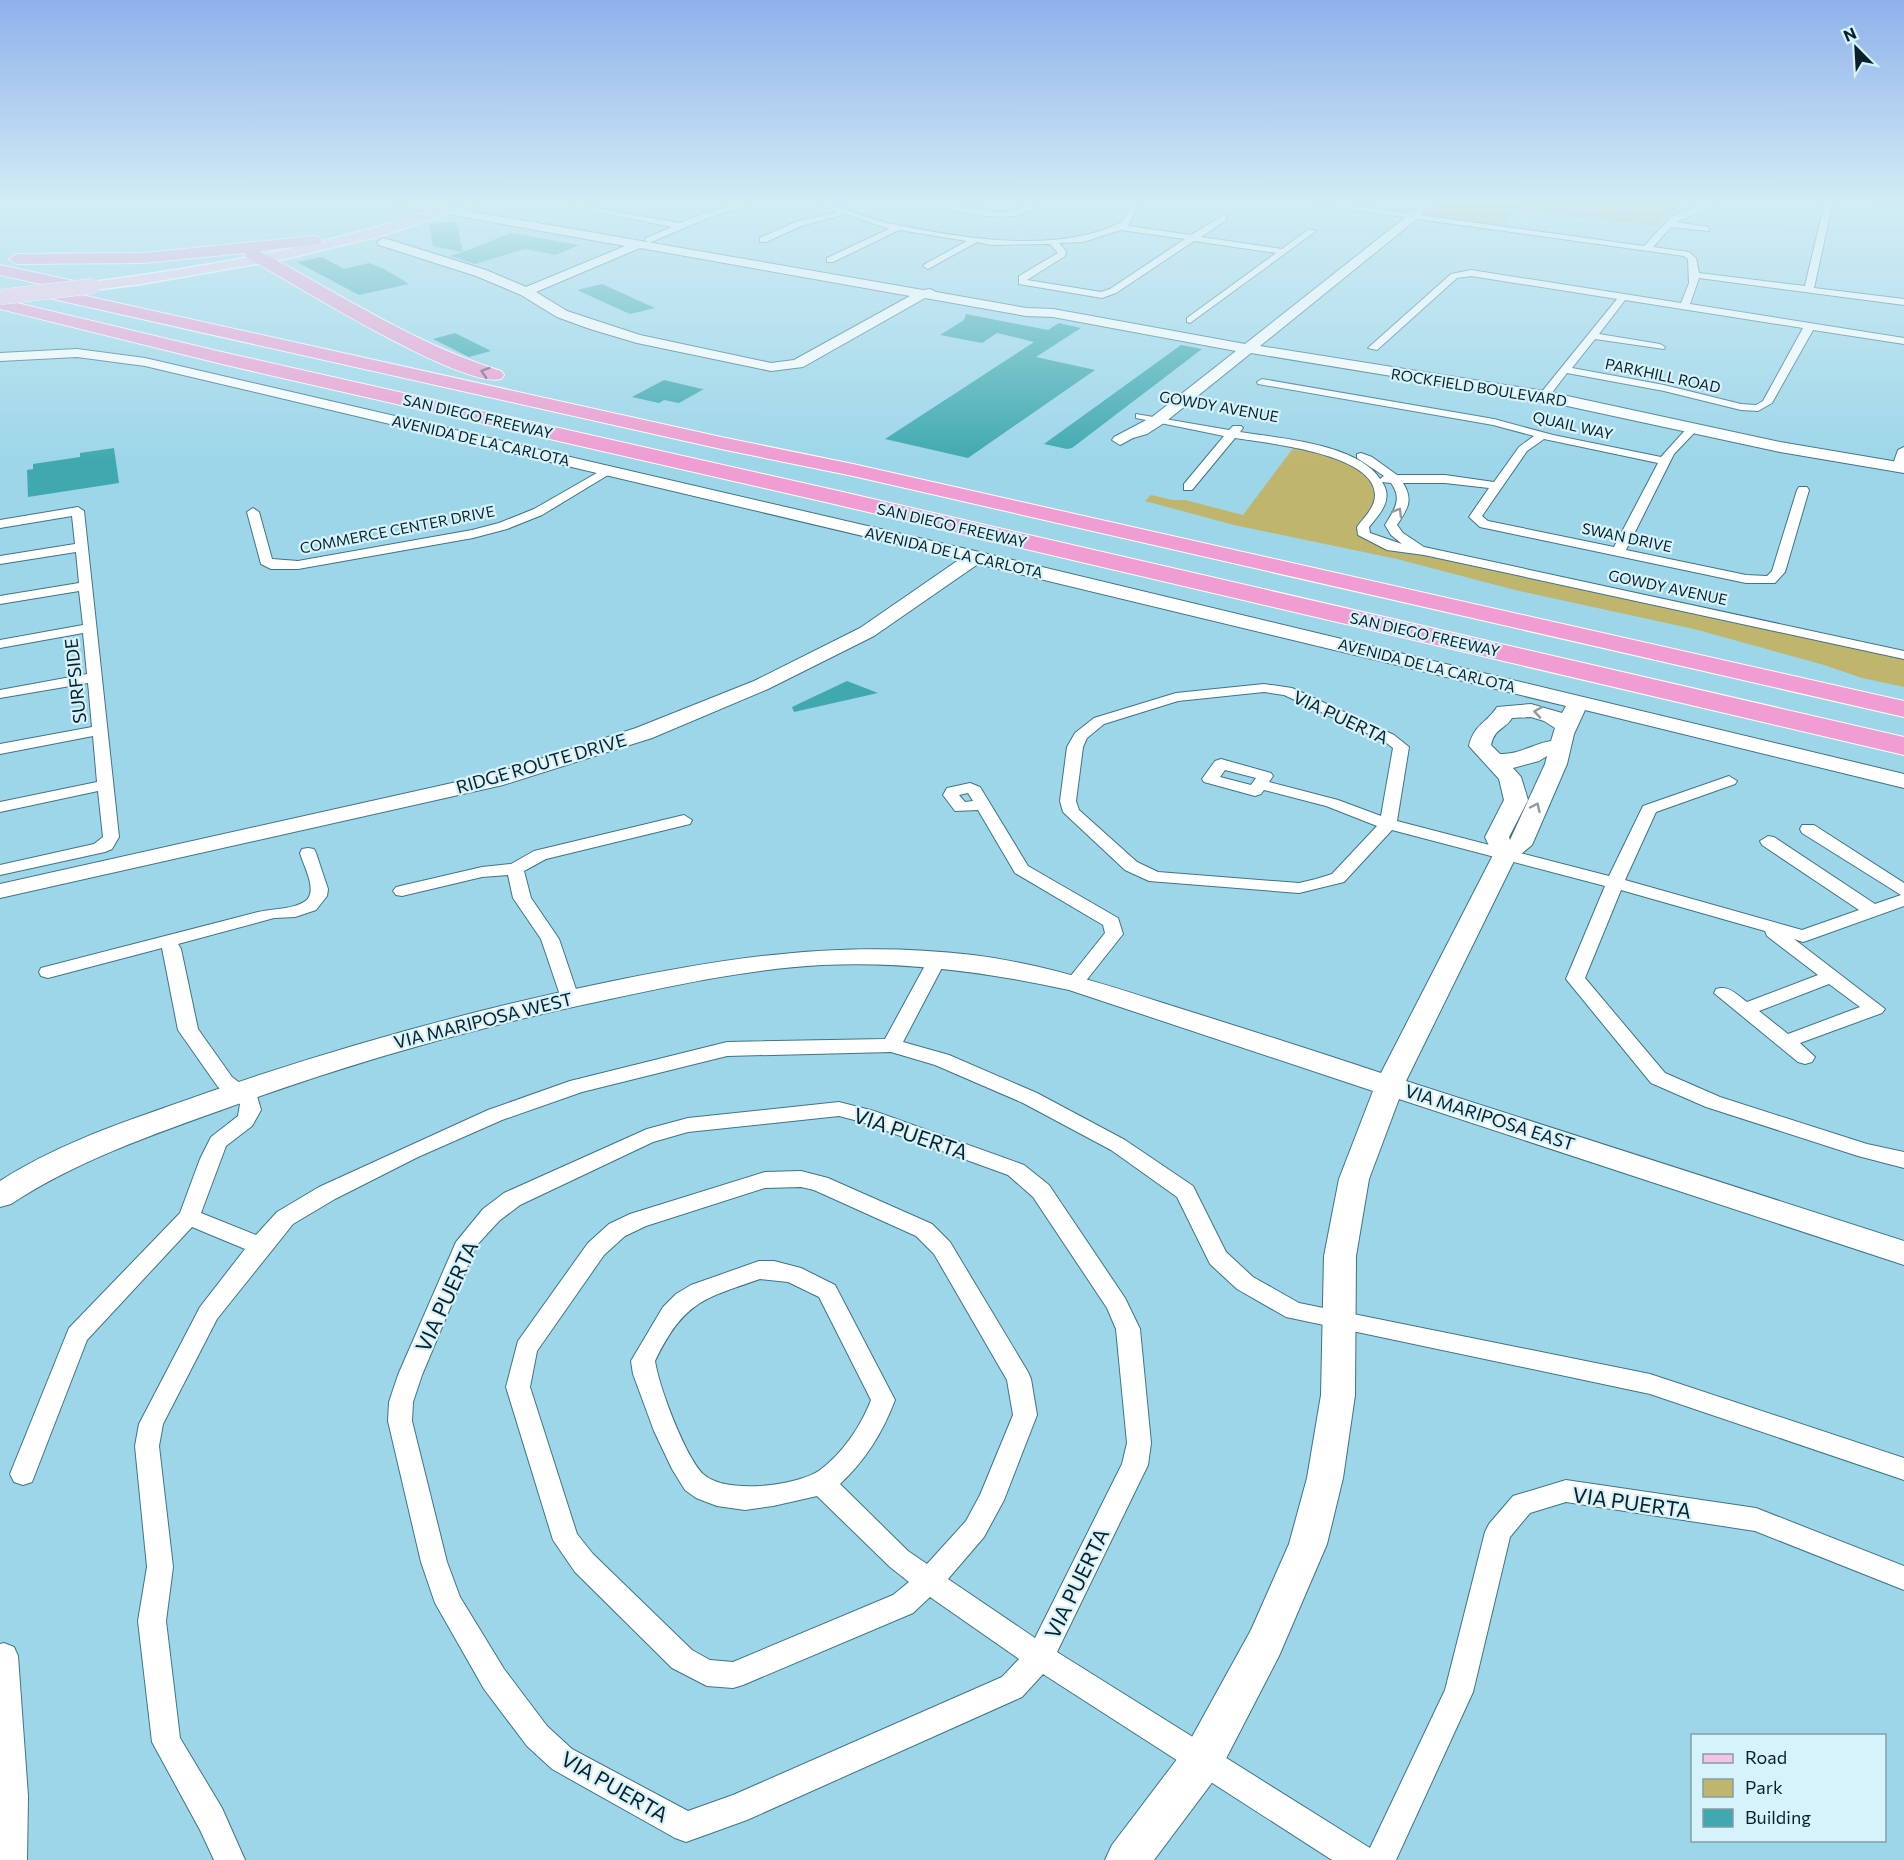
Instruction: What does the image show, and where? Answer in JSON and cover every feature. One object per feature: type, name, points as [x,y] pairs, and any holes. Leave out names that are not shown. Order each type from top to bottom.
[{"type":"highway","name":"SAN DIEGO FREEWAY","points":[[26,288],[721,443],[798,458],[1904,709]]},
{"type":"highway","points":[[82,288],[290,333],[392,370]]},
{"type":"highway","points":[[313,288],[439,354],[484,372],[746,432],[798,458]]},
{"type":"highway","points":[[0,290],[1829,704],[1871,702]]},
{"type":"highway","points":[[0,297],[1904,734]]},
{"type":"highway","name":"SAN DIEGO FREEWAY","points":[[0,304],[226,359],[1904,746]]},
{"type":"highway","points":[[40,332],[162,356],[226,359]]},
{"type":"main road","points":[[0,290],[22,288]]},
{"type":"main road","points":[[0,297],[78,288]]},
{"type":"main road","points":[[516,288],[562,314],[615,333],[760,366],[785,367],[798,364],[923,294],[942,291]]},
{"type":"main road","points":[[526,292],[536,288]]},
{"type":"main road","name":"ROCKFIELD BOULEVARD","points":[[890,288],[1250,347],[1340,365],[1544,396],[1692,429],[1901,468]]},
{"type":"main road","name":"ROCKFIELD BOULEVARD","points":[[923,288],[1040,308],[1053,314]]},
{"type":"main road","points":[[1153,415],[1234,345],[1311,288]]},
{"type":"main road","points":[[1124,437],[1126,428],[1153,415],[1250,347],[1321,288]]},
{"type":"main road","name":"AVENIDA DE LA CARLOTA","points":[[0,357],[78,353],[145,362],[975,557],[1904,781]]},
{"type":"main road","name":"RIDGE ROUTE DRIVE","points":[[0,891],[503,778],[644,733],[761,685],[867,632],[975,557]]},
{"type":"main road","points":[[1505,855],[1497,837],[1516,800],[1510,777],[1493,758],[1490,745],[1517,687]]},
{"type":"main road","points":[[1127,1860],[1202,1761],[1265,1643],[1308,1544],[1325,1478],[1338,1395],[1341,1320],[1340,1256],[1354,1179],[1390,1084],[1505,855],[1520,845],[1556,764],[1564,736],[1578,702]]},
{"type":"main road","points":[[1503,715],[1537,710],[1551,714],[1564,736]]},
{"type":"main road","points":[[1493,758],[1513,761],[1531,756],[1564,736]]},
{"type":"main road","name":"VIA MARIPOSA EAST","points":[[733,967],[825,957],[937,960],[1000,967],[1074,983],[1904,1253]]},
{"type":"main road","name":"VIA MARIPOSA WEST","points":[[0,1196],[26,1178],[87,1148],[239,1092],[392,1042],[570,998],[733,967]]},
{"type":"street","points":[[1058,288],[1102,295],[1118,288]]},
{"type":"street","points":[[1190,320],[1235,288]]},
{"type":"street","points":[[1373,348],[1442,288]]},
{"type":"street","points":[[1565,288],[1904,341]]},
{"type":"street","points":[[1684,306],[1693,293],[1693,288]]},
{"type":"street","points":[[1799,288],[1904,302]]},
{"type":"street","points":[[1544,396],[1623,297]]},
{"type":"street","name":"PARKHILL ROAD","points":[[1566,370],[1664,388],[1740,407],[1753,408],[1767,403],[1809,327]]},
{"type":"street","points":[[1593,336],[1660,347]]},
{"type":"street","name":"QUAIL WAY","points":[[1262,382],[1494,422],[1665,461]]},
{"type":"street","name":"GOWDY AVENUE","points":[[1153,415],[1302,445],[1355,464],[1376,480],[1381,499],[1377,510],[1363,527],[1364,535],[1392,547],[1425,551],[1904,655]]},
{"type":"street","points":[[1618,552],[1673,446],[1692,429]]},
{"type":"street","points":[[1188,488],[1235,431]]},
{"type":"street","name":"GOWDY AVENUE","points":[[1235,431],[1336,446],[1375,463],[1393,479],[1403,493],[1404,504],[1391,525],[1394,532],[1403,540],[1425,551]]},
{"type":"street","points":[[1376,480],[1445,479],[1498,486],[1526,445],[1543,435]]},
{"type":"street","points":[[1901,468],[1904,450]]},
{"type":"street","name":"COMMERCE CENTER DRIVE","points":[[253,512],[266,561],[270,565],[298,565],[473,534],[503,526],[538,512],[609,471]]},
{"type":"street","name":"SWAN DRIVE","points":[[1498,486],[1474,517],[1477,521],[1746,579],[1770,579],[1778,572],[1803,490]]},
{"type":"street","name":"SURFSIDE","points":[[0,524],[78,511],[111,837],[106,845],[0,870]]},
{"type":"street","points":[[0,560],[82,547]]},
{"type":"street","points":[[0,600],[86,586]]},
{"type":"street","points":[[0,644],[90,628]]},
{"type":"street","points":[[0,694],[95,677]]},
{"type":"street","name":"VIA PUERTA","points":[[1264,688],[1287,691],[1389,738],[1401,747],[1388,824],[1338,878],[1320,885],[1299,888],[1155,877],[1131,866],[1071,812],[1068,801],[1075,747],[1080,736],[1099,721],[1176,697],[1264,688]]},
{"type":"street","points":[[0,749],[100,730]]},
{"type":"street","points":[[1729,781],[1649,809],[1614,883],[1575,979],[1658,1078],[1713,1102],[1865,1151],[1904,1160]]},
{"type":"street","points":[[1260,784],[1332,803],[1388,824],[1614,883],[1803,936],[1904,900]]},
{"type":"street","points":[[0,807],[105,785]]},
{"type":"street","points":[[982,805],[1021,869],[1030,877],[1109,918],[1112,922],[1114,934],[1074,983]]},
{"type":"street","points":[[402,891],[482,872],[515,869],[540,855],[684,820]]},
{"type":"street","points":[[1808,829],[1904,891]]},
{"type":"street","points":[[1768,841],[1873,911]]},
{"type":"street","points":[[48,972],[274,913],[297,912],[308,907],[316,899],[319,891],[308,853]]},
{"type":"street","points":[[515,869],[522,898],[550,939],[570,998]]},
{"type":"street","points":[[1764,925],[1875,1009],[1785,1042]]},
{"type":"street","points":[[23,1474],[77,1335],[189,1217],[219,1140],[248,1118],[252,1109],[250,1101],[220,1075],[188,1030],[172,949],[166,940]]},
{"type":"street","points":[[891,1045],[937,960]]},
{"type":"street","points":[[1744,1010],[1832,976]]},
{"type":"street","points":[[1723,993],[1804,1057]]},
{"type":"street","points":[[230,1860],[211,1819],[166,1742],[152,1621],[160,1567],[147,1446],[151,1424],[208,1313],[285,1218],[327,1193],[484,1120],[577,1086],[727,1049],[891,1045],[942,1060],[1030,1098],[1118,1145],[1185,1192],[1218,1258],[1245,1283],[1294,1311],[1650,1384],[1904,1469]]},
{"type":"street","name":"VIA PUERTA","points":[[839,1109],[867,1116],[1016,1170],[1041,1191],[1117,1304],[1128,1329],[1139,1443],[1135,1465],[1040,1657],[1012,1687],[736,1809],[686,1827],[562,1760],[537,1736],[494,1679],[449,1603],[434,1562],[400,1421],[401,1402],[410,1375],[467,1242],[491,1215],[512,1199],[647,1136],[688,1125],[839,1109]]},
{"type":"street","points":[[801,1179],[820,1184],[924,1230],[942,1248],[1019,1379],[1025,1415],[991,1500],[975,1529],[929,1581],[903,1604],[733,1675],[707,1673],[682,1659],[592,1571],[566,1540],[518,1386],[526,1348],[596,1248],[617,1230],[638,1220],[765,1180],[801,1179]]},
{"type":"street","points":[[189,1217],[260,1246]]},
{"type":"street","points":[[759,1270],[793,1274],[827,1291],[837,1306],[883,1400],[876,1421],[844,1464],[821,1483],[766,1498],[739,1498],[706,1491],[693,1480],[683,1465],[649,1384],[643,1361],[671,1314],[684,1300],[699,1291],[759,1270]]},
{"type":"street","points":[[821,1483],[899,1559],[1040,1657]]},
{"type":"street","name":"VIA PUERTA","points":[[1380,1860],[1459,1692],[1498,1532],[1522,1504],[1566,1491],[1756,1520],[1904,1578]]},
{"type":"street","points":[[4,1656],[6,1799],[12,1860]]},
{"type":"street","name":"VIA PUERTA","points":[[1040,1657],[1360,1860]]},
{"type":"green space","points":[[1294,447],[1331,457],[1358,470],[1368,478],[1374,488],[1375,500],[1357,528],[1358,535],[1374,544],[1904,659],[1904,687],[1862,678],[1824,665],[1694,629],[1515,590],[1397,559],[1234,525],[1145,501],[1151,495],[1185,500],[1243,515]]},
{"type":"building","points":[[345,288],[392,288],[359,295]]},
{"type":"building","points":[[610,288],[655,308],[630,314],[577,290]]},
{"type":"building","points":[[966,314],[1048,330],[1059,323],[1081,328],[1036,357],[1095,370],[968,458],[885,439],[1034,342],[997,333],[982,343],[940,335],[964,320]]},
{"type":"building","points":[[455,333],[491,351],[469,357],[433,339]]},
{"type":"building","points":[[1181,345],[1202,349],[1072,448],[1044,444]]},
{"type":"building","points":[[664,380],[704,389],[679,403],[664,400],[659,403],[632,397]]},
{"type":"building","points":[[114,448],[119,483],[28,497],[27,470],[33,469],[33,464],[80,457],[80,453]]},
{"type":"building","points":[[847,681],[878,693],[794,712],[792,707]]}]
